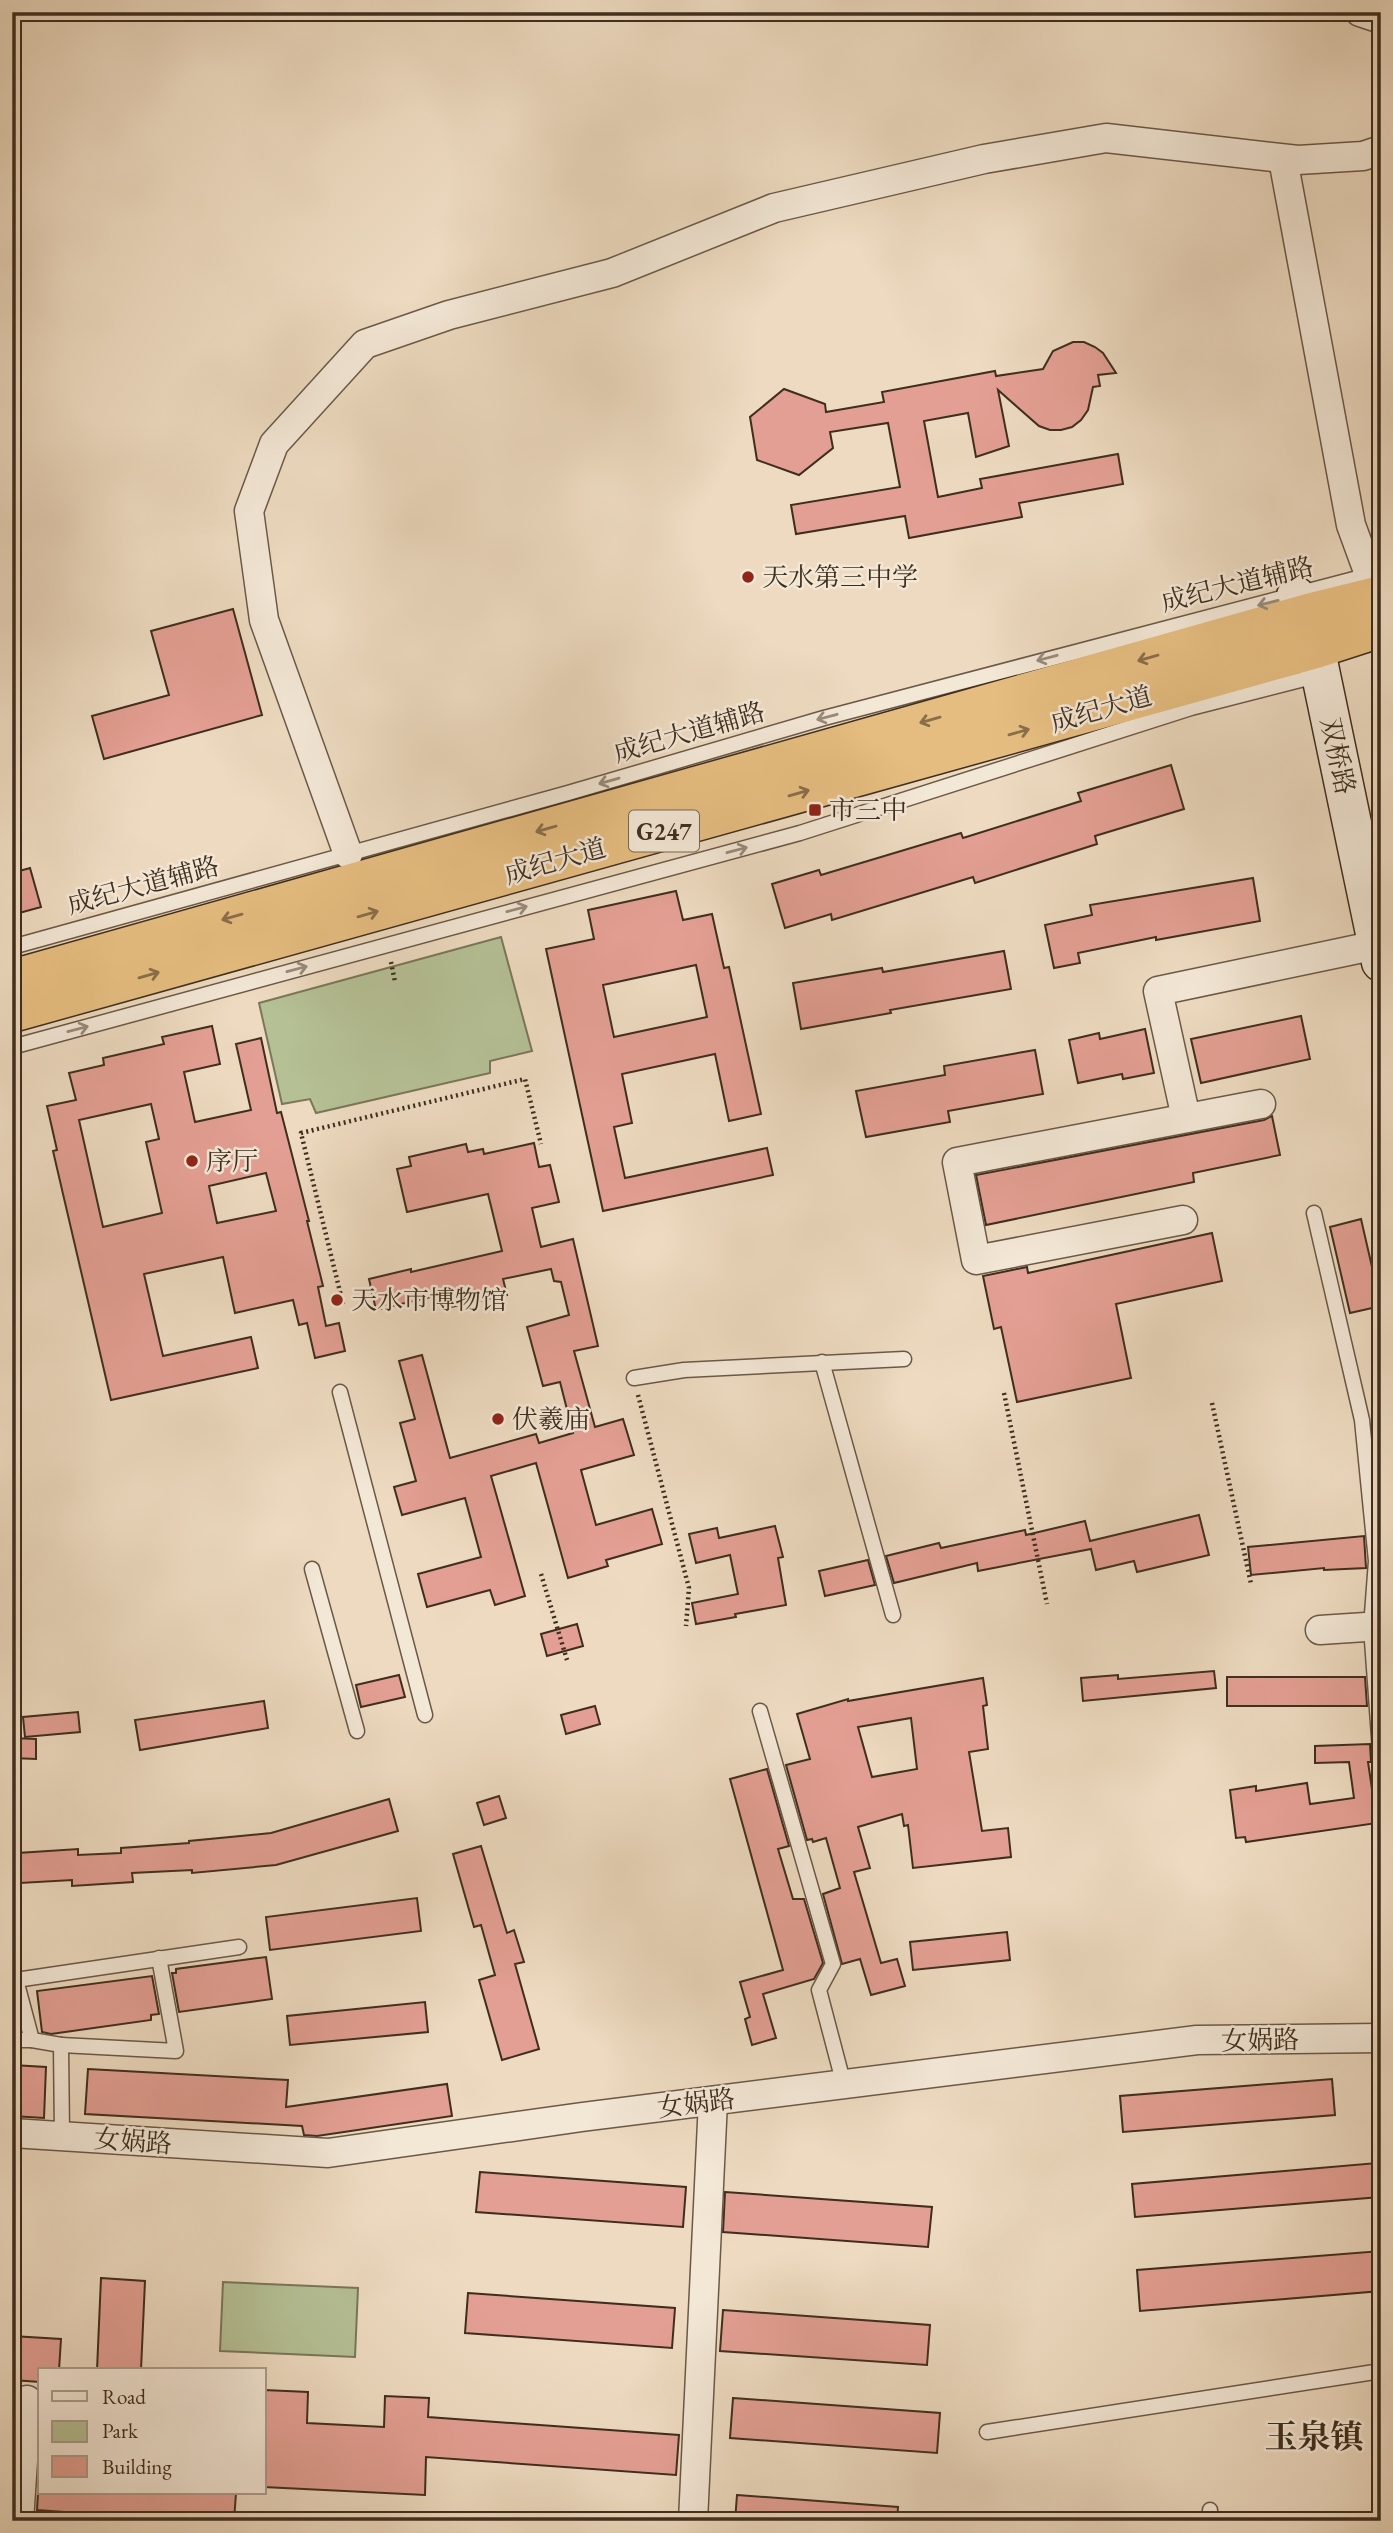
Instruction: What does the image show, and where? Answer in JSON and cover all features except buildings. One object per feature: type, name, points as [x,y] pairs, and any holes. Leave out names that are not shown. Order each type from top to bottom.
[{"type":"highway","name":"成纪大道","points":[[12,1013],[1310,633],[1376,580]]},
{"type":"highway","name":"成纪大道","points":[[12,979],[1310,633]]},
{"type":"main road","name":"双桥路","points":[[1310,633],[1377,934]]},
{"type":"street","points":[[1360,12],[1381,19]]},
{"type":"street","points":[[348,854],[264,620],[249,511],[274,444],[365,344],[449,315],[612,273],[774,208],[984,159],[1106,138],[1298,160],[1363,156],[1381,150]]},
{"type":"street","points":[[1283,159],[1351,525],[1376,580]]},
{"type":"street","points":[[1186,1118],[1158,991],[1377,934]]},
{"type":"street","points":[[1183,1220],[976,1260],[957,1162],[1261,1104]]},
{"type":"street","points":[[1320,1630],[1376,1626]]},
{"type":"street","name":"女娲路","points":[[12,2133],[328,2153],[1197,2040],[1381,2038]]},
{"type":"street","points":[[693,2521],[713,2101]]},
{"type":"street","points":[[19,2521],[27,2400]]},
{"type":"lane","name":"成纪大道辅路","points":[[12,947],[568,793],[824,718],[1107,642],[1310,633]]},
{"type":"lane","points":[[12,1047],[800,832],[1191,708],[1310,633]]},
{"type":"lane","points":[[1314,1213],[1362,1420],[1376,1561],[1381,1765]]},
{"type":"lane","points":[[634,1378],[684,1370],[904,1359]]},
{"type":"lane","points":[[822,1362],[893,1615]]},
{"type":"lane","points":[[340,1392],[425,1716]]},
{"type":"lane","points":[[312,1569],[357,1731]]},
{"type":"lane","points":[[760,1711],[833,1964],[819,1990],[844,2085]]},
{"type":"lane","points":[[32,2040],[16,1980],[239,1947]]},
{"type":"lane","points":[[12,2040],[176,2051],[159,1958]]},
{"type":"lane","points":[[61,2045],[62,2136]]},
{"type":"lane","points":[[987,2432],[1381,2371]]},
{"type":"path","points":[[343,1304],[301,1133],[525,1079],[541,1144]]},
{"type":"path","points":[[634,1378],[689,1588],[686,1626]]},
{"type":"path","points":[[1004,1393],[1048,1604]]},
{"type":"path","points":[[1212,1404],[1251,1584]]},
{"type":"path","points":[[541,1574],[567,1660]]},
{"type":"green space","points":[[501,937],[532,1051],[490,1061],[490,1073],[316,1113],[310,1099],[282,1104],[259,1003]]},
{"type":"green space","points":[[223,2282],[358,2288],[355,2357],[220,2351]]},
{"type":"place","name":"天水第三中学","points":[[748,577]]},
{"type":"place","name":"市三中","points":[[815,810]]},
{"type":"place","name":"序厅","points":[[192,1161]]},
{"type":"place","name":"天水市博物馆","points":[[337,1300]]},
{"type":"place","name":"伏羲庙","points":[[498,1419]]},
{"type":"district","name":"玉泉镇","points":[[1314,2436]]}]
